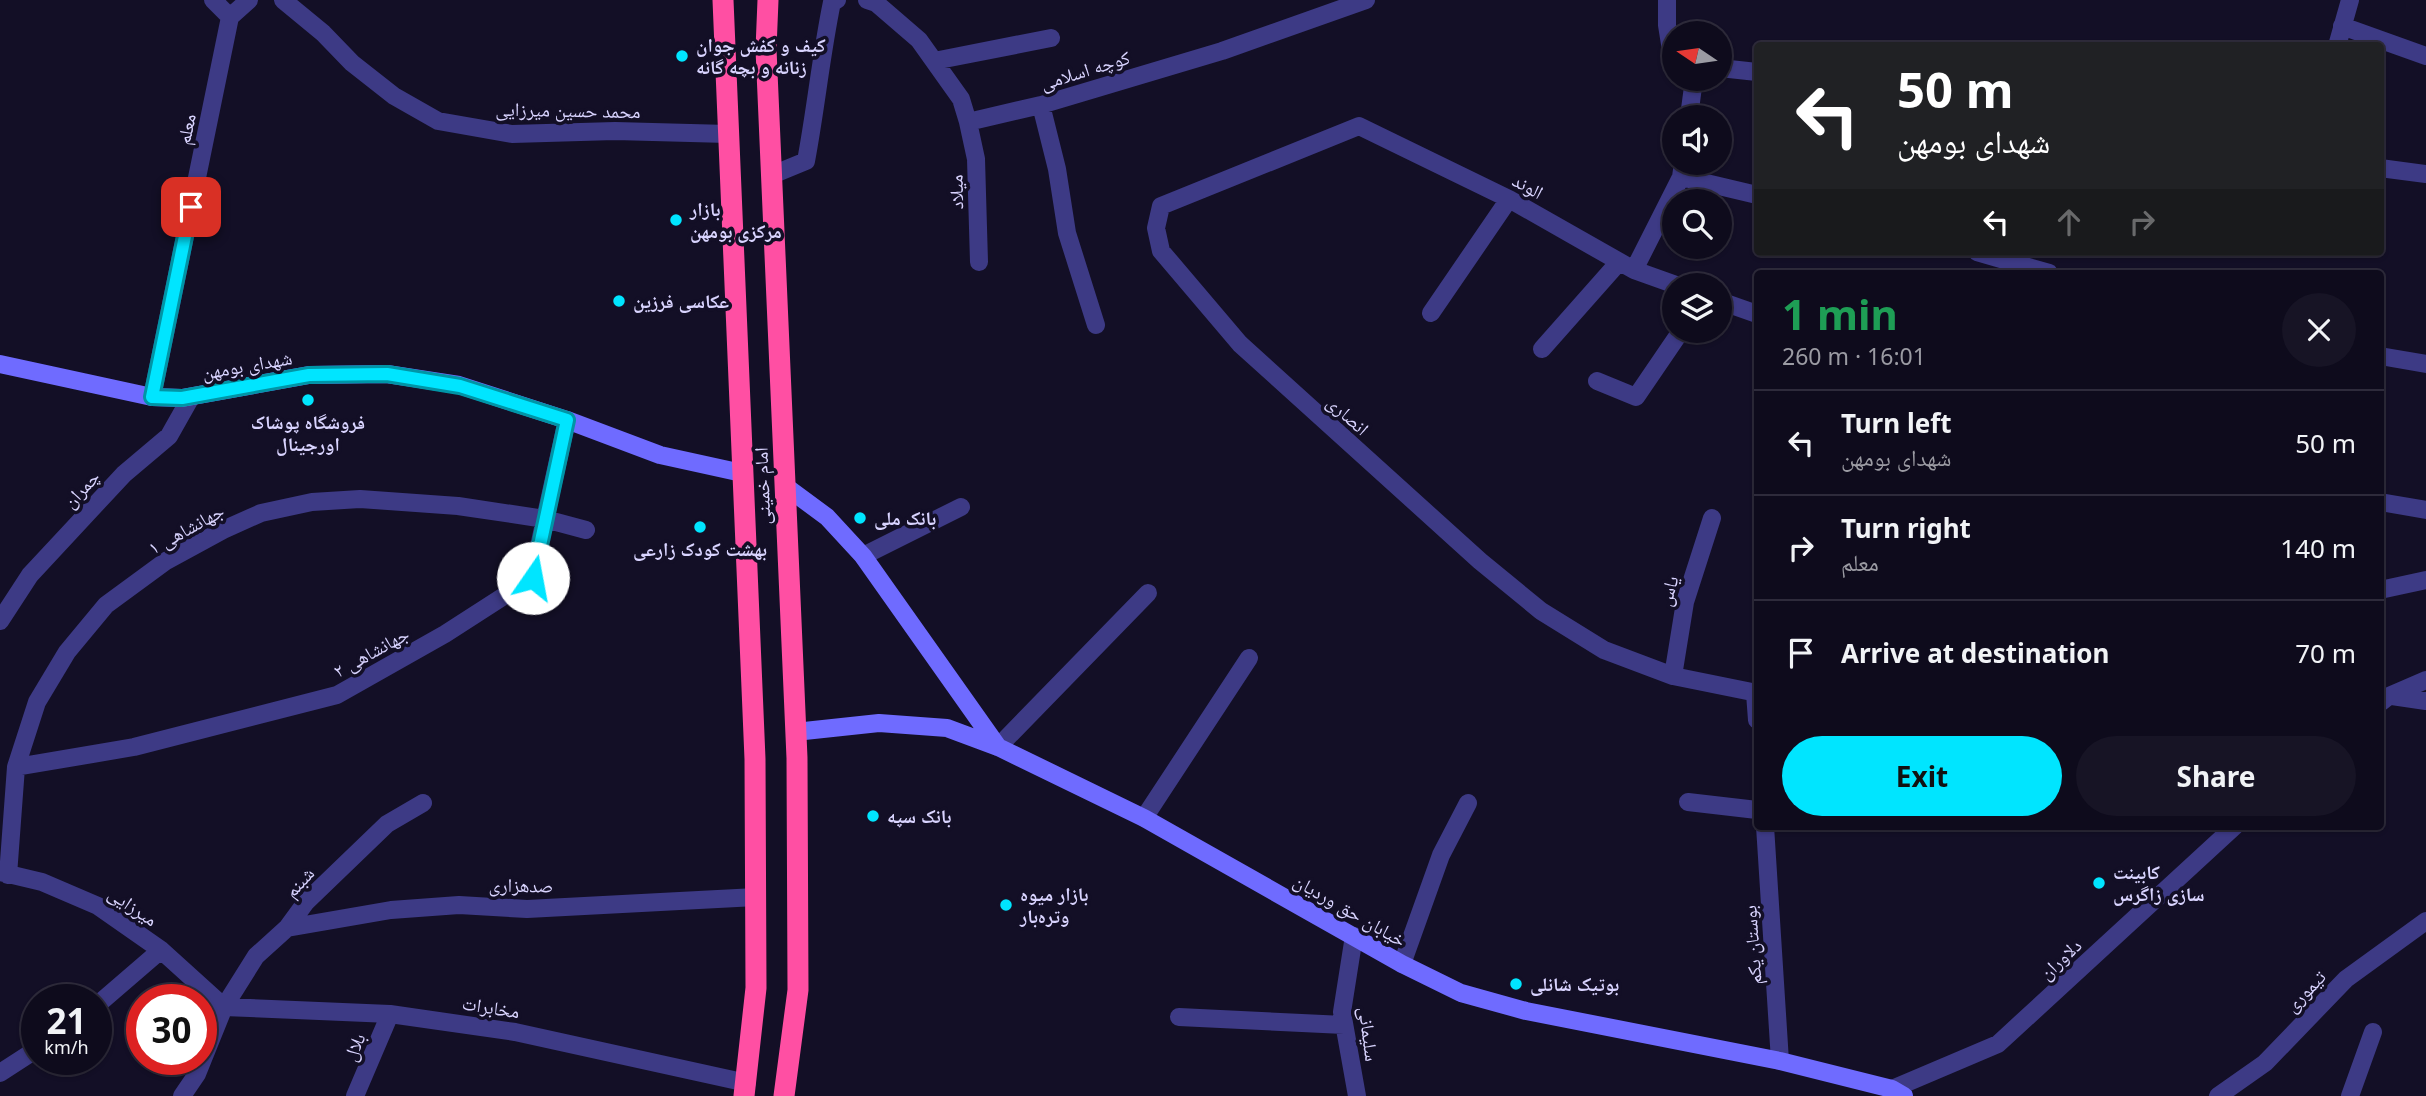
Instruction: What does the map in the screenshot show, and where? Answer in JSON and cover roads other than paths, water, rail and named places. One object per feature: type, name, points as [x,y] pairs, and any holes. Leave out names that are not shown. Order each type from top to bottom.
[{"type":"highway","name":"امام خمینی","points":[[723,0],[755,759],[756,988],[746,1090]]},
{"type":"highway","name":"امام خمینی","points":[[768,0],[766,49],[795,732],[798,990],[784,1096]]},
{"type":"main road","name":"شهدای بومهن","points":[[0,364],[152,397],[191,397],[309,375],[387,374],[460,386],[567,420],[660,455],[743,473]]},
{"type":"main road","points":[[785,486],[827,517],[863,556],[998,747]]},
{"type":"main road","name":"خیابان حق وردیان","points":[[795,732],[879,723],[947,728],[998,747],[1144,818],[1402,964],[1461,993],[1526,1011],[1780,1061],[1898,1093]]},
{"type":"street","points":[[213,0],[230,16],[249,0]]},
{"type":"street","name":"محمد حسین میرزایی","points":[[283,0],[323,33],[352,63],[394,96],[438,121],[512,134],[615,131],[728,134]]},
{"type":"street","points":[[772,175],[806,161],[823,48],[832,2],[836,0]]},
{"type":"street","points":[[867,0],[876,3],[919,40],[961,99],[968,122]]},
{"type":"street","name":"کوچه اسلامی","points":[[968,122],[1041,105],[1223,51],[1366,0]]},
{"type":"street","points":[[1667,0],[1667,21]]},
{"type":"street","points":[[2338,42],[2350,0]]},
{"type":"street","name":"معلم","points":[[152,397],[230,16]]},
{"type":"street","points":[[2342,26],[2426,56]]},
{"type":"street","points":[[934,61],[1051,38]]},
{"type":"street","points":[[1732,69],[1754,72]]},
{"type":"street","points":[[1041,105],[1057,169],[1067,233],[1096,325]]},
{"type":"street","name":"میلاد","points":[[968,122],[976,159],[979,262]]},
{"type":"street","name":"الوند","points":[[1359,126],[1509,199],[1626,266],[1662,280]]},
{"type":"street","name":"انصاری","points":[[1359,126],[1161,206],[1156,228],[1161,251],[1240,344],[1479,561],[1541,611],[1604,650],[1673,676],[1754,693]]},
{"type":"street","points":[[2384,169],[2426,174]]},
{"type":"street","points":[[1542,349],[1626,266],[1679,175]]},
{"type":"street","points":[[1697,175],[1754,194]]},
{"type":"street","points":[[1431,313],[1509,199]]},
{"type":"street","points":[[1992,256],[2039,270]]},
{"type":"street","points":[[1732,305],[1754,313]]},
{"type":"street","points":[[1598,381],[1636,397],[1673,343]]},
{"type":"street","points":[[2384,357],[2426,364]]},
{"type":"street","name":"چمران","points":[[2,617],[30,575],[124,474],[169,436],[191,397]]},
{"type":"street","name":"جهانشاهی ۲","points":[[16,767],[134,747],[337,695],[444,634],[533,578],[567,420]]},
{"type":"street","name":"جهانشاهی ۱","points":[[4,873],[16,767],[37,702],[67,652],[106,605],[166,561],[261,513],[312,502],[360,499],[458,506],[545,519],[586,530]]},
{"type":"street","points":[[2384,503],[2426,510]]},
{"type":"street","points":[[863,556],[961,507]]},
{"type":"street","name":"یاس","points":[[1673,676],[1685,602],[1712,518]]},
{"type":"street","points":[[2384,589],[2426,580]]},
{"type":"street","points":[[998,747],[1148,593]]},
{"type":"street","points":[[1144,818],[1249,658]]},
{"type":"street","points":[[2384,699],[2426,680]]},
{"type":"street","points":[[2384,699],[2426,701]]},
{"type":"street","points":[[1688,802],[1754,810]]},
{"type":"street","name":"شبنم","points":[[183,1096],[197,1074],[224,1007],[256,956],[287,928],[306,902],[387,824],[423,803]]},
{"type":"street","points":[[1402,964],[1441,855],[1468,803]]},
{"type":"street","name":"بوستان یکم","points":[[1765,830],[1780,1061]]},
{"type":"street","name":"دلاوران","points":[[1898,1093],[1998,1044],[2231,830]]},
{"type":"street","name":"میرزایی","points":[[4,873],[42,882],[97,906],[161,950],[224,1007]]},
{"type":"street","name":"صدهزاری","points":[[287,928],[391,910],[459,905],[527,909],[755,897]]},
{"type":"street","name":"تیموری","points":[[2218,1096],[2264,1063],[2346,979],[2426,921]]},
{"type":"street","name":"سلیمانی","points":[[1354,936],[1342,1012],[1357,1096]]},
{"type":"street","points":[[112,992],[161,950]]},
{"type":"street","name":"مخابرات","points":[[224,1007],[390,1014],[515,1032],[746,1090]]},
{"type":"street","name":"بلال","points":[[355,1096],[390,1014]]},
{"type":"street","points":[[1179,1017],[1344,1025]]},
{"type":"street","points":[[2350,1096],[2373,1032]]},
{"type":"street","points":[[0,1073],[21,1059]]},
{"type":"place","name":"کیف و کفش جوان زنانه و بچه گانه","points":[[682,56]]},
{"type":"place","name":"بازار مرکزی بومهن","points":[[676,220]]},
{"type":"place","name":"عکاسی فرزین","points":[[619,301]]},
{"type":"place","name":"فروشگاه پوشاک اورجینال","points":[[308,400]]},
{"type":"place","name":"بانک ملی","points":[[860,518]]},
{"type":"place","name":"بهشت کودک زارعی","points":[[700,527]]},
{"type":"place","name":"بانک سپه","points":[[873,816]]},
{"type":"place","name":"کابینت سازی زاگرس","points":[[2099,883]]},
{"type":"place","name":"بازار میوه وتره‌بار","points":[[1006,905]]},
{"type":"place","name":"بوتیک شانلی","points":[[1516,984]]}]
